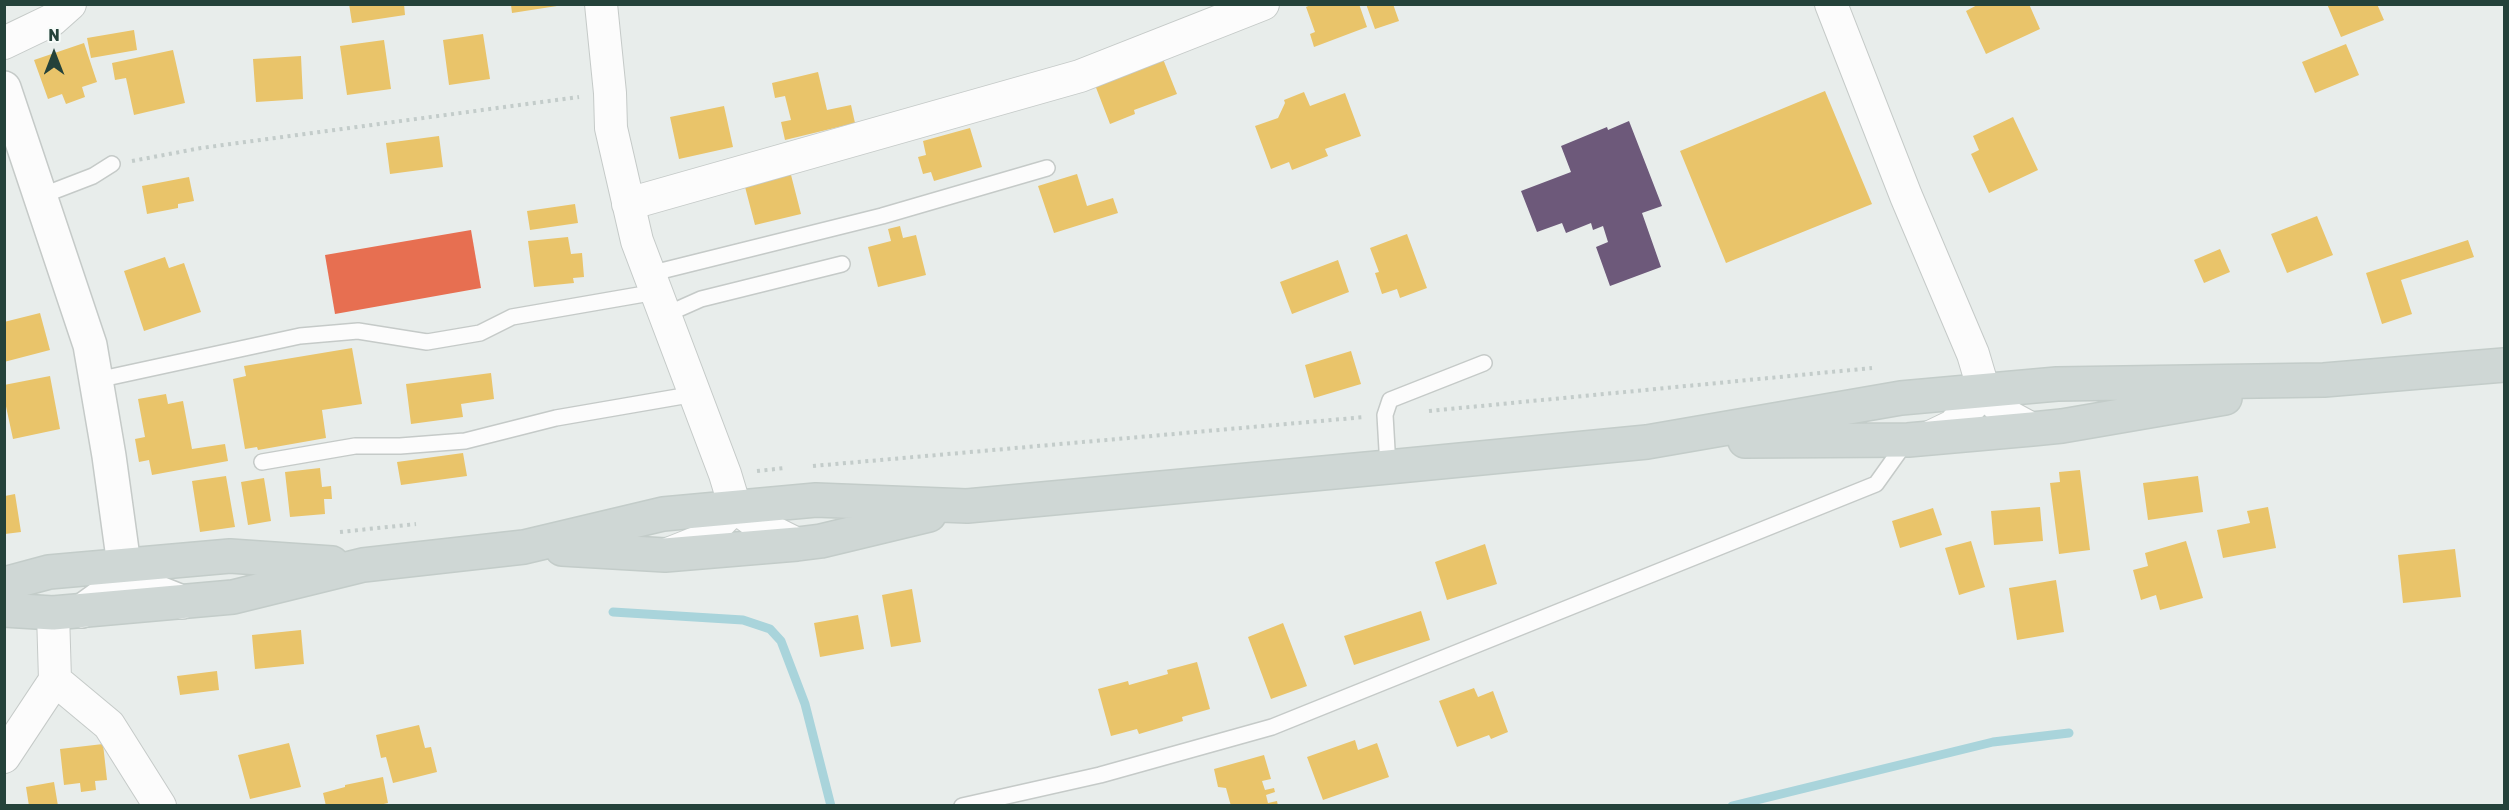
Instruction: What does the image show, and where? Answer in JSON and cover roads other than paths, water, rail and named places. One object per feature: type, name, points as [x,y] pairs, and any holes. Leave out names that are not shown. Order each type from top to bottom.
[{"type":"main road","points":[[4,610],[68,612],[233,597],[363,565],[524,547],[663,514],[816,500],[967,506],[1388,467],[1647,442],[1901,398],[2057,384],[2324,380],[2505,365]]},
{"type":"main road","points":[[1647,442],[1918,439],[2032,429],[2062,426],[2324,380]]},
{"type":"main road","points":[[524,547],[665,555],[797,544],[821,541],[967,506]]},
{"type":"main road","points":[[4,584],[49,572],[230,556],[363,565]]},
{"type":"street","points":[[4,43],[52,20],[70,4]]},
{"type":"street","points":[[601,4],[610,93],[611,128],[637,241],[725,474],[735,507],[761,526],[797,544]]},
{"type":"street","points":[[628,204],[1080,76],[1263,4]]},
{"type":"street","points":[[1831,4],[1906,196],[1974,354],[1984,391],[2008,416],[2032,429]]},
{"type":"street","points":[[4,88],[90,345],[124,565],[152,590],[182,602]]},
{"type":"street","points":[[1918,439],[1953,426],[1984,391]]},
{"type":"street","points":[[665,555],[701,541],[735,507]]},
{"type":"street","points":[[4,758],[13,730],[35,713],[55,680],[68,612],[104,595],[124,565]]},
{"type":"street","points":[[55,680],[109,725],[160,806]]},
{"type":"lane","points":[[41,196],[93,176],[112,164]]},
{"type":"lane","points":[[97,380],[300,336],[358,331],[427,342],[480,333],[512,317],[657,294],[882,216],[1047,168]]},
{"type":"lane","points":[[657,294],[701,299],[842,264]]},
{"type":"lane","points":[[1388,467],[1385,415],[1390,400],[1484,363]]},
{"type":"lane","points":[[262,462],[355,446],[400,446],[465,441],[556,418],[695,394]]},
{"type":"lane","points":[[962,806],[1100,775],[1272,727],[1876,484],[1918,439]]},
{"type":"waterway","points":[[613,612],[743,620],[770,629],[781,641],[805,704],[831,806]]},
{"type":"waterway","points":[[1732,806],[1993,742],[2069,733]]}]
